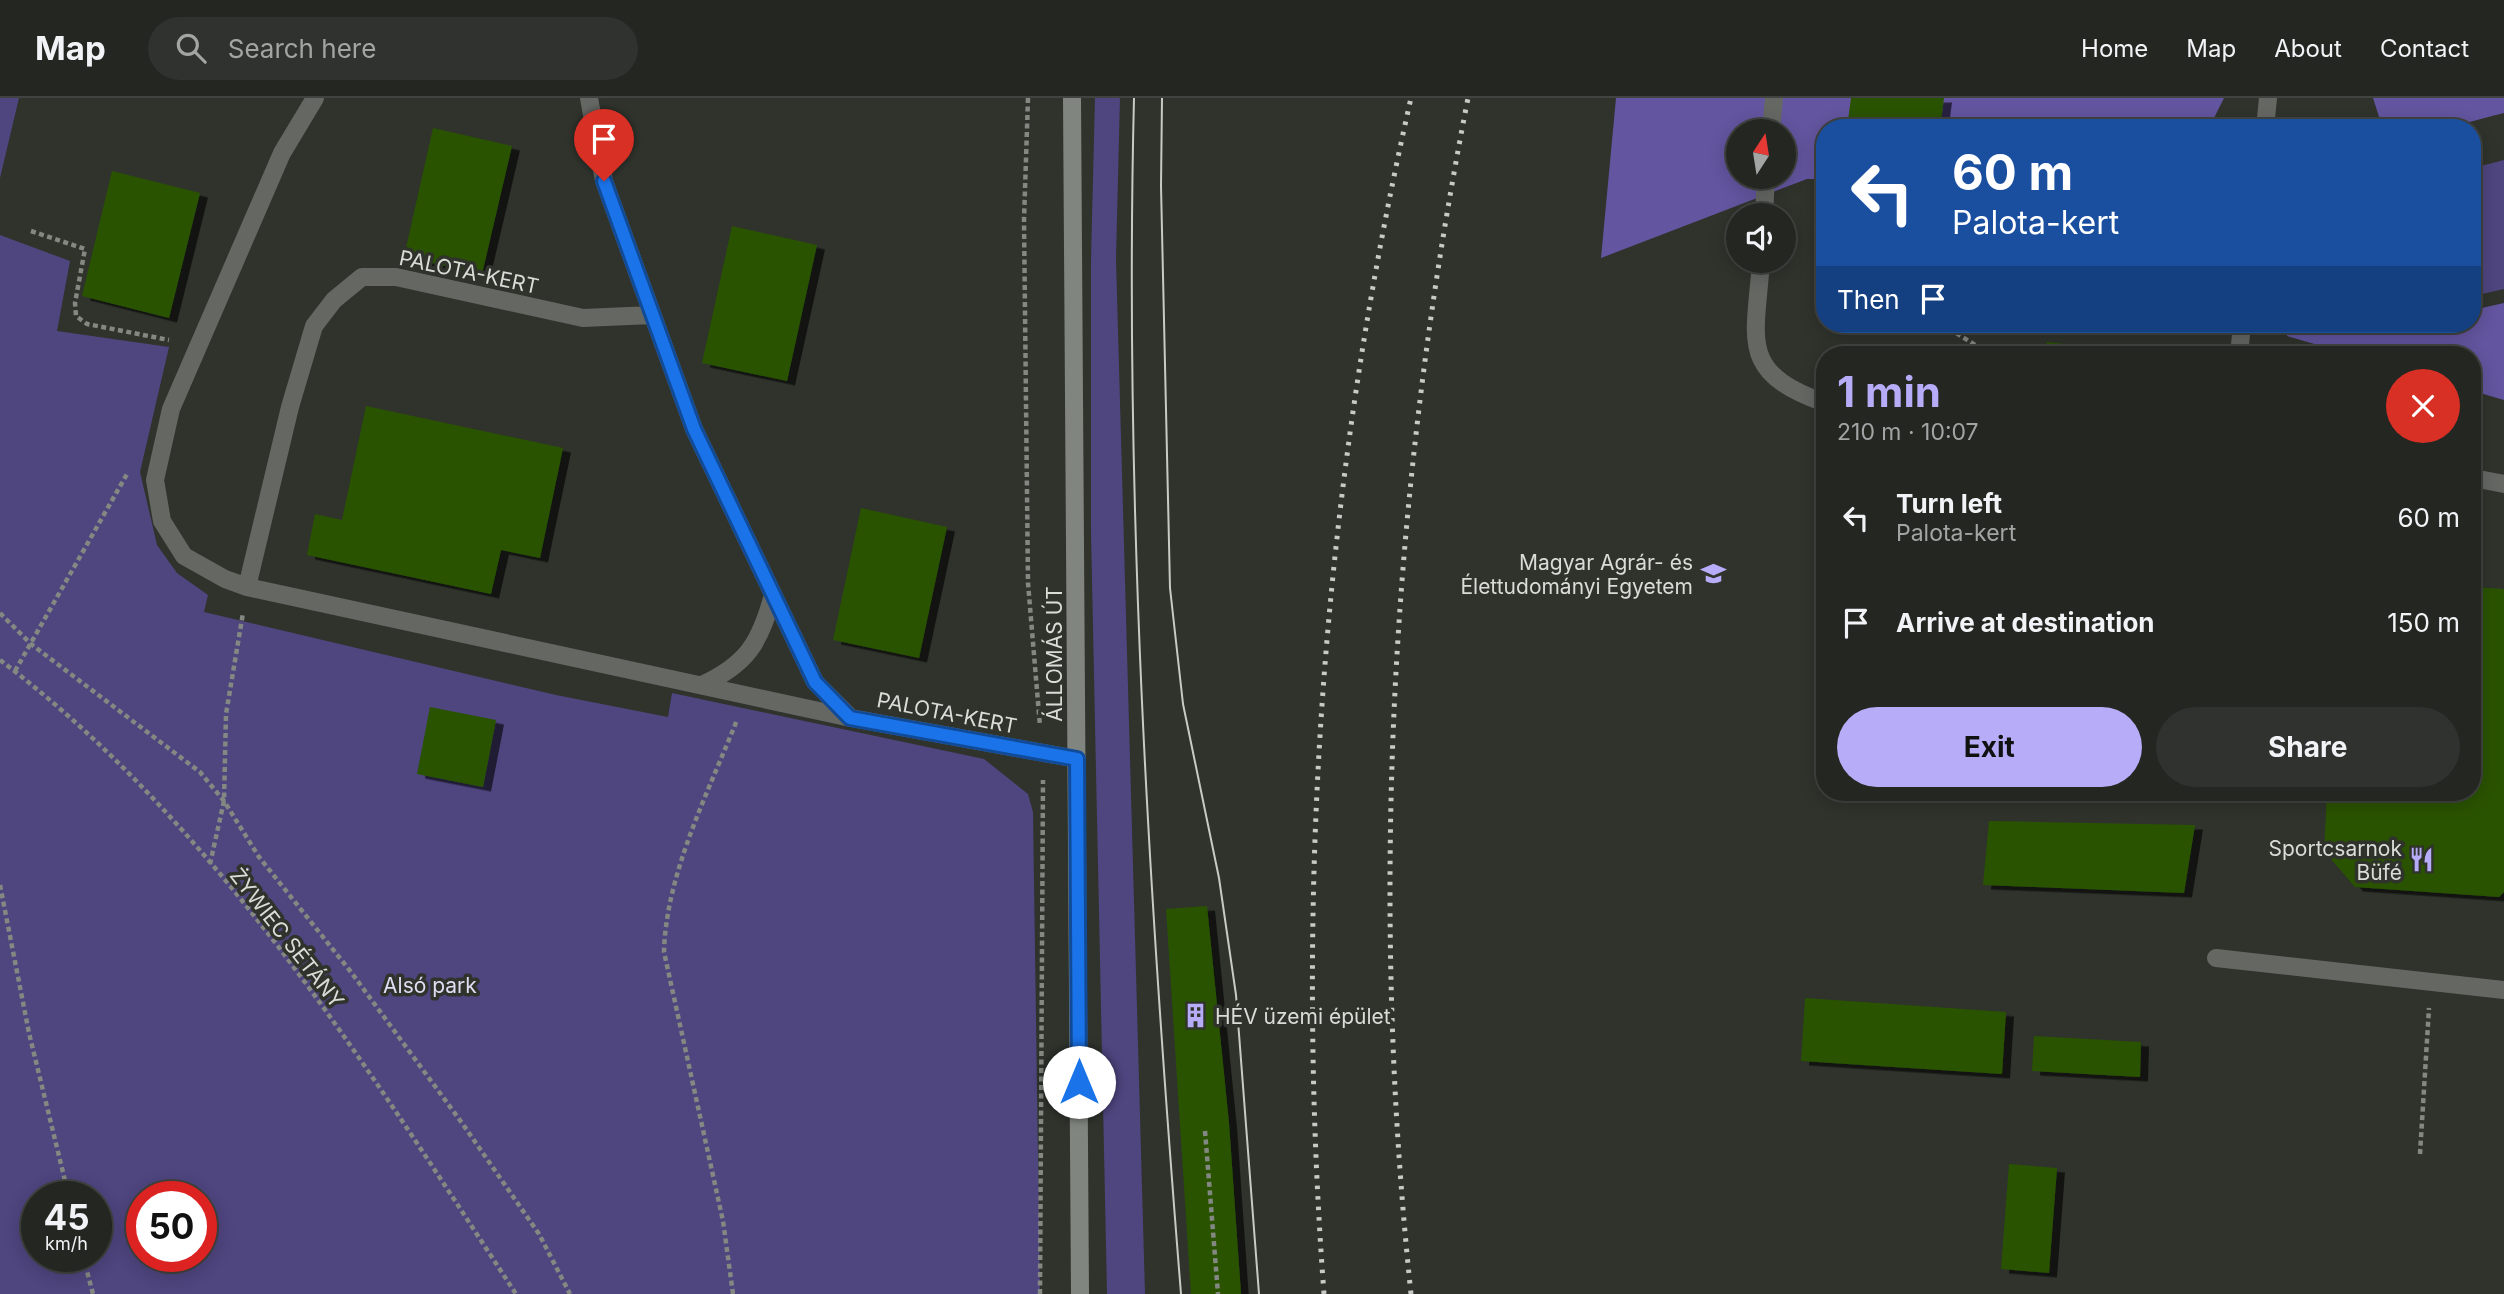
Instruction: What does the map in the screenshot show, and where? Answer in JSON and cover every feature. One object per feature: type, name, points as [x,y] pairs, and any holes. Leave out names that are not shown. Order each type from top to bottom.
[{"type":"main road","name":"ÁLLOMÁS ÚT","points":[[1072,98],[1080,1294]]},
{"type":"street","name":"PALOTA-KERT","points":[[316,98],[282,153],[171,409],[155,480],[162,521],[184,556],[225,579],[247,587],[850,718],[1077,759]]},
{"type":"street","name":"PALOTA-KERT","points":[[589,98],[604,181],[694,429],[815,682],[850,718]]},
{"type":"street","points":[[1772,119],[1774,98]]},
{"type":"street","points":[[2266,119],[2268,98]]},
{"type":"street","points":[[1760,273],[1756,338],[1764,368],[1775,377],[1816,398]]},
{"type":"street","name":"PALOTA-KERT","points":[[247,587],[290,407],[314,326],[334,300],[362,277],[396,277],[583,318],[652,315]]},
{"type":"street","points":[[2481,480],[2504,484]]},
{"type":"street","points":[[702,685],[729,672],[750,652],[764,627],[773,595]]},
{"type":"street","points":[[2216,958],[2504,990]]},
{"type":"path","points":[[1028,98],[1024,220],[1028,583],[1043,754],[1040,1294]]},
{"type":"path","points":[[31,232],[85,250],[75,303],[76,316],[87,324],[198,346]]},
{"type":"path","points":[[1956,333],[1977,346]]},
{"type":"path","points":[[15,671],[131,466]]},
{"type":"path","points":[[209,865],[224,802],[226,714],[247,587]]},
{"type":"path","points":[[0,613],[31,644],[135,726],[192,765],[224,802],[259,857],[351,972],[462,1123],[539,1234],[570,1294]]},
{"type":"path","name":"ŻYWIEC SÉTÁNY","points":[[0,660],[85,729],[155,800],[302,975],[516,1294]]},
{"type":"path","points":[[733,1294],[723,1221],[664,952],[665,916],[674,884],[746,695]]},
{"type":"path","points":[[0,885],[29,1033],[65,1181]]},
{"type":"path","points":[[2420,1154],[2431,982]]},
{"type":"path","points":[[1205,1131],[1218,1294]]},
{"type":"path","points":[[87,1272],[93,1294]]},
{"type":"green space","points":[[0,98],[19,98],[0,178]]},
{"type":"green space","points":[[1095,98],[1120,98],[1116,259],[1145,1294],[1107,1294],[1091,532],[1091,260]]},
{"type":"green space","points":[[2504,160],[2504,289],[2481,294],[2481,166]]},
{"type":"green space","name":"Alsó park","points":[[0,235],[70,261],[57,331],[169,347],[140,472],[157,545],[177,573],[208,595],[204,612],[556,695],[668,717],[672,693],[984,759],[1028,794],[1033,812],[1040,1294],[0,1294]]},
{"type":"shaded area","points":[[1616,98],[2224,98],[2214,119],[1816,119],[1816,179],[1796,183],[1796,119],[1726,119],[1726,189],[1781,189],[1744,203],[1726,203],[1726,210],[1601,258]]},
{"type":"shaded area","points":[[2373,98],[2504,98],[2504,113],[2481,119],[2380,119]]},
{"type":"shaded area","points":[[2504,303],[2504,400],[2481,393],[2481,346],[2321,346],[2287,336],[2288,333],[2481,333],[2481,308]]},
{"type":"building","points":[[1851,98],[1944,98],[1941,119],[1848,119]]},
{"type":"building","points":[[433,128],[512,146],[482,274],[404,257]]},
{"type":"building","points":[[112,171],[200,193],[169,318],[82,296]]},
{"type":"building","points":[[732,226],[817,245],[787,381],[702,363]]},
{"type":"building","points":[[2047,342],[2083,346],[2046,346]]},
{"type":"building","points":[[366,406],[563,448],[540,558],[501,550],[491,594],[307,555],[315,514],[342,520]]},
{"type":"building","points":[[861,508],[947,527],[919,658],[833,640]]},
{"type":"building","points":[[2481,588],[2504,589],[2504,892],[2499,897],[2355,887],[2324,851],[2327,801],[2481,801]]},
{"type":"building","points":[[430,707],[496,720],[483,787],[417,774]]},
{"type":"building","points":[[1989,821],[2195,825],[2184,893],[1983,885]]},
{"type":"building","points":[[1207,906],[1229,1123],[1241,1294],[1191,1294],[1166,909]]},
{"type":"building","points":[[1805,998],[2006,1012],[2002,1074],[1801,1061]]},
{"type":"building","points":[[2034,1036],[2141,1042],[2140,1077],[2032,1071]]},
{"type":"building","points":[[2009,1164],[2057,1168],[2049,1273],[2001,1269]]},
{"type":"tram line","points":[[1134,98],[1132,248],[1136,547],[1149,846],[1181,1294]]},
{"type":"tram line","points":[[1162,98],[1161,186],[1170,588],[1183,704],[1219,878],[1236,995],[1259,1294]]},
{"type":"railway","points":[[1324,1294],[1315,1144],[1312,993],[1315,843],[1323,693],[1336,543],[1356,394],[1380,245],[1411,98]]},
{"type":"railway","points":[[1411,1294],[1398,1144],[1391,994],[1390,844],[1395,694],[1405,544],[1421,395],[1442,246],[1468,98]]},
{"type":"place","name":"Magyar Agrár- és Élettudományi Egyetem","points":[[1713,574]]},
{"type":"place","name":"Sportcsarnok Büfé","points":[[2422,860]]},
{"type":"place","name":"HÉV üzemi épület","points":[[1195,1016]]},
{"type":"route","points":[[604,181],[694,429],[794,645],[815,682],[850,718],[1077,759],[1079,1082]]}]
